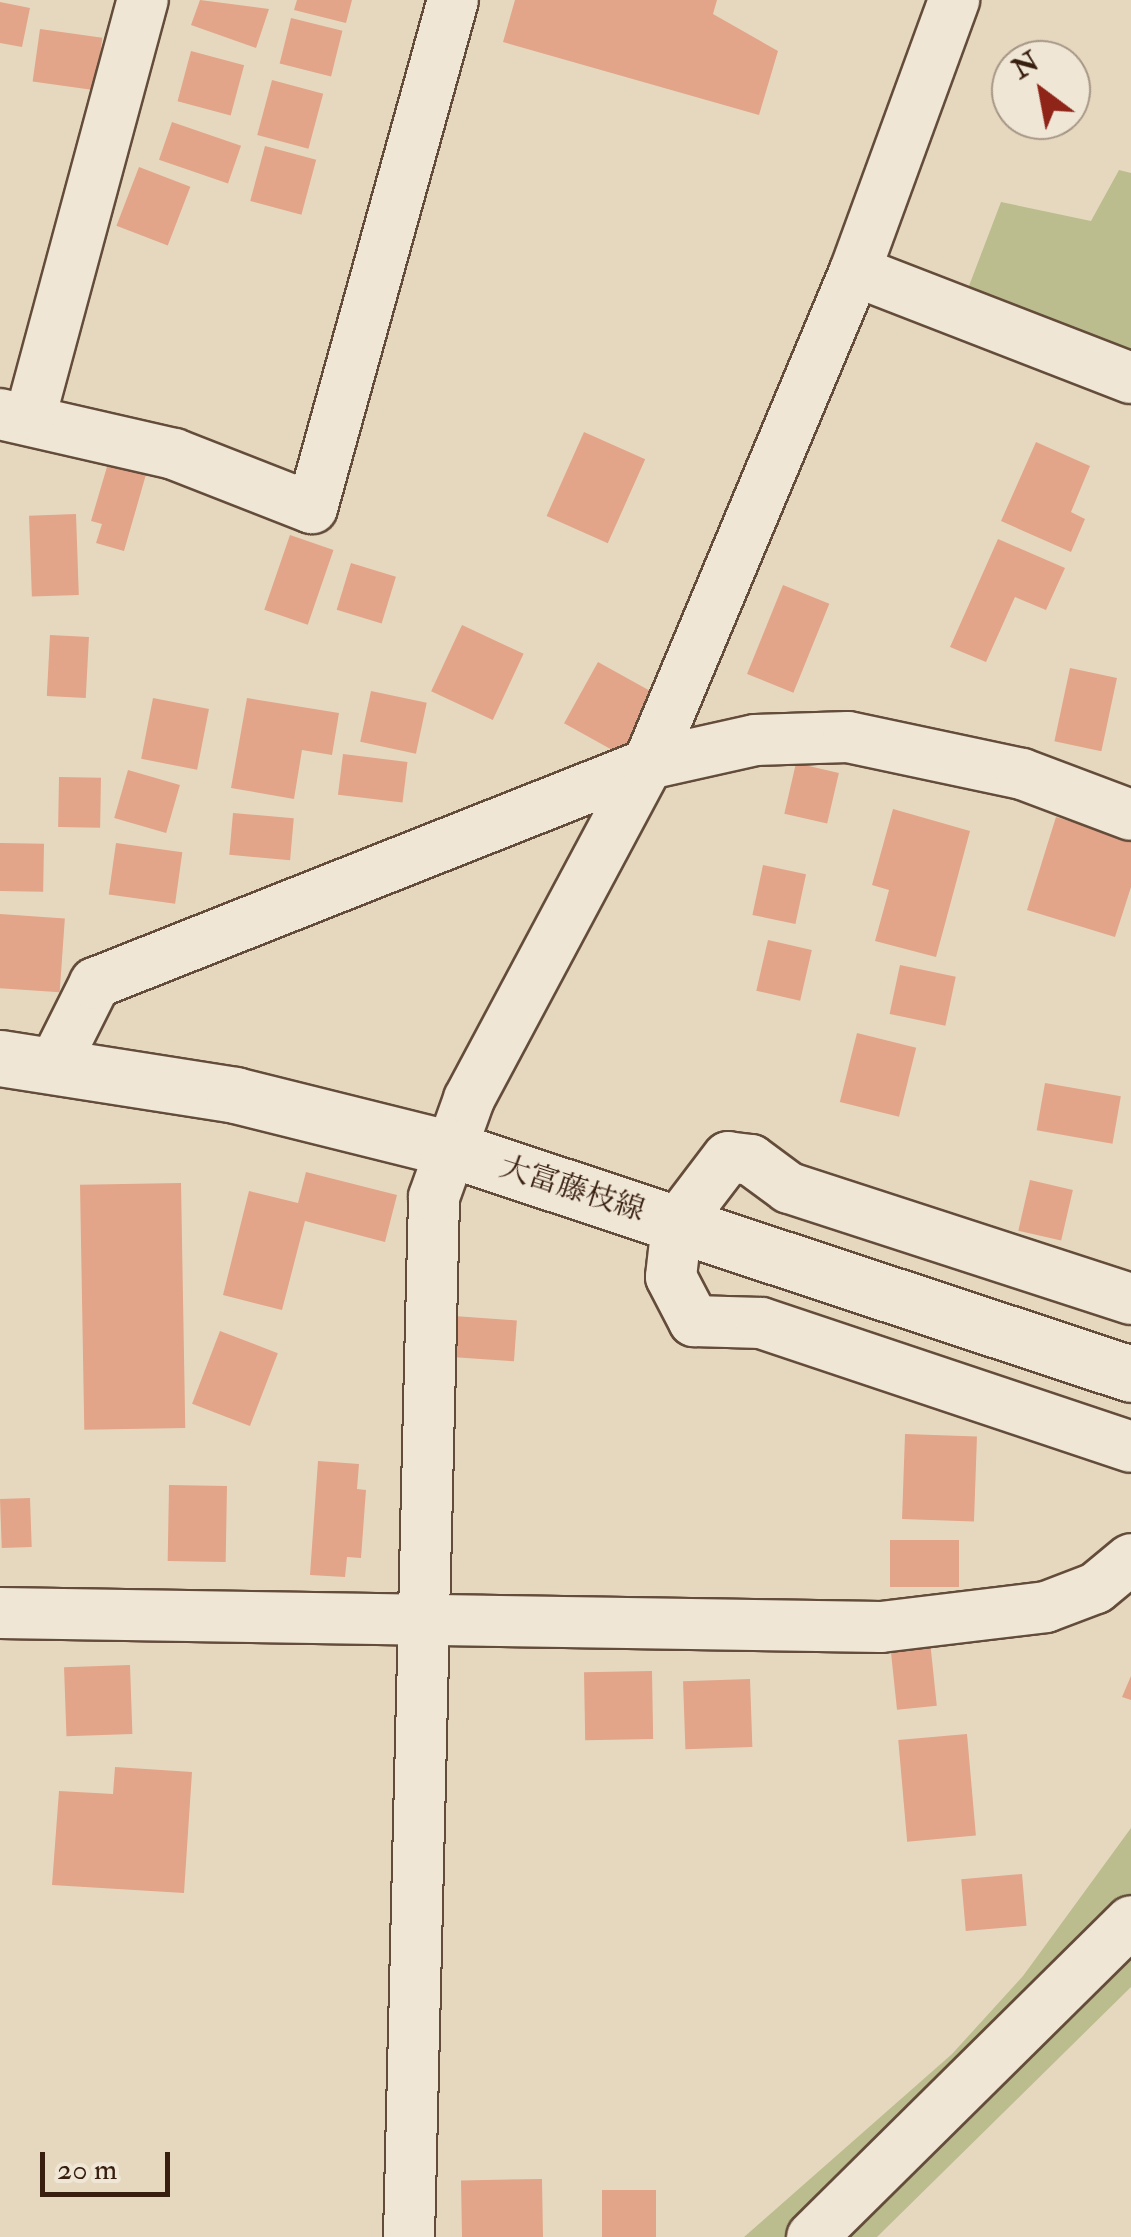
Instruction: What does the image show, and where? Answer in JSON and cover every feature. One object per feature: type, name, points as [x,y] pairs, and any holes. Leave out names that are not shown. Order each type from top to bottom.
[{"type":"main road","name":"大富藤枝線","points":[[0,1058],[234,1094],[447,1148],[1131,1374]]},
{"type":"street","points":[[143,0],[16,414],[174,454],[312,508],[454,0]]},
{"type":"street","points":[[409,2237],[418,1620],[434,1197],[447,1148],[648,764],[855,271],[954,0]]},
{"type":"street","points":[[855,271],[1131,378]]},
{"type":"street","points":[[54,1065],[95,983],[648,764],[755,740],[848,737],[1022,774],[1131,815]]},
{"type":"street","points":[[1131,1299],[790,1188],[751,1160],[728,1157],[677,1224],[672,1277],[694,1322],[760,1323],[1131,1448]]},
{"type":"street","points":[[0,1613],[881,1628],[1046,1608],[1096,1588],[1131,1558]]},
{"type":"street","points":[[812,2237],[1131,1921]]},
{"type":"green space","points":[[1119,170],[1131,173],[1131,363],[964,299],[1001,202],[1091,221]]},
{"type":"green space","points":[[1131,1828],[1131,1987],[877,2237],[744,2237],[952,2054],[1023,1976]]},
{"type":"building","points":[[200,0],[269,9],[256,48],[191,25]]},
{"type":"building","points":[[297,0],[352,0],[346,23],[294,10]]},
{"type":"building","points":[[515,0],[717,0],[713,14],[778,51],[759,115],[503,42]]},
{"type":"building","points":[[0,2],[30,8],[22,47],[0,43]]},
{"type":"building","points":[[291,18],[342,31],[331,76],[280,64]]},
{"type":"building","points":[[40,29],[102,38],[95,90],[33,81]]},
{"type":"building","points":[[191,51],[244,65],[231,115],[178,101]]},
{"type":"building","points":[[272,80],[323,94],[308,149],[257,135]]},
{"type":"building","points":[[172,122],[241,146],[228,184],[159,160]]},
{"type":"building","points":[[265,146],[316,160],[301,215],[250,201]]},
{"type":"building","points":[[139,167],[190,187],[168,246],[116,226]]},
{"type":"building","points":[[584,432],[645,459],[608,543],[547,516]]},
{"type":"building","points":[[1036,442],[1090,466],[1071,512],[1085,519],[1071,552],[1001,521]]},
{"type":"building","points":[[109,460],[147,471],[124,551],[96,543],[102,524],[91,521]]},
{"type":"building","points":[[76,514],[79,595],[32,597],[29,516]]},
{"type":"building","points":[[290,535],[333,550],[308,625],[264,610]]},
{"type":"building","points":[[998,539],[1065,568],[1046,610],[1015,597],[986,662],[950,647]]},
{"type":"building","points":[[351,563],[396,577],[382,624],[337,610]]},
{"type":"building","points":[[783,585],[829,604],[793,693],[747,674]]},
{"type":"building","points":[[462,625],[524,654],[493,720],[431,691]]},
{"type":"building","points":[[50,635],[89,637],[86,698],[47,696]]},
{"type":"building","points":[[598,662],[657,695],[624,756],[564,723]]},
{"type":"building","points":[[1070,668],[1117,678],[1101,751],[1054,741]]},
{"type":"building","points":[[371,691],[427,703],[416,754],[360,742]]},
{"type":"building","points":[[153,698],[209,709],[197,770],[141,759]]},
{"type":"building","points":[[247,698],[339,713],[332,755],[302,750],[294,799],[231,788]]},
{"type":"building","points":[[343,754],[408,762],[403,803],[338,795]]},
{"type":"building","points":[[796,763],[839,773],[827,824],[784,814]]},
{"type":"building","points":[[128,770],[180,785],[166,833],[114,818]]},
{"type":"building","points":[[59,777],[101,778],[100,828],[58,827]]},
{"type":"building","points":[[893,809],[970,831],[936,957],[875,941],[889,890],[872,885]]},
{"type":"building","points":[[233,813],[294,818],[290,860],[229,855]]},
{"type":"building","points":[[1056,817],[1131,840],[1131,887],[1115,937],[1027,910]]},
{"type":"building","points":[[0,843],[44,844],[43,892],[0,891]]},
{"type":"building","points":[[116,843],[182,852],[175,904],[109,894]]},
{"type":"building","points":[[763,865],[806,874],[795,924],[752,915]]},
{"type":"building","points":[[0,914],[65,919],[60,992],[0,988]]},
{"type":"building","points":[[768,940],[812,950],[800,1001],[756,991]]},
{"type":"building","points":[[900,965],[956,977],[945,1026],[890,1014]]},
{"type":"building","points":[[857,1033],[916,1048],[899,1117],[840,1102]]},
{"type":"building","points":[[1045,1083],[1121,1096],[1112,1144],[1037,1130]]},
{"type":"building","points":[[306,1172],[397,1195],[385,1242],[305,1221],[282,1310],[223,1295],[249,1191],[298,1203]]},
{"type":"building","points":[[1030,1180],[1073,1190],[1061,1241],[1018,1231]]},
{"type":"building","points":[[181,1183],[185,1428],[84,1430],[80,1185]]},
{"type":"building","points":[[454,1316],[517,1320],[514,1361],[451,1357]]},
{"type":"building","points":[[220,1331],[278,1353],[250,1426],[192,1404]]},
{"type":"building","points":[[905,1434],[977,1437],[974,1521],[902,1519]]},
{"type":"building","points":[[318,1461],[359,1464],[357,1489],[366,1490],[361,1558],[347,1557],[345,1577],[310,1575]]},
{"type":"building","points":[[169,1485],[227,1486],[226,1562],[168,1561]]},
{"type":"building","points":[[30,1498],[32,1547],[2,1548],[0,1499]]},
{"type":"building","points":[[890,1540],[959,1540],[959,1587],[890,1587]]},
{"type":"building","points":[[930,1641],[937,1706],[897,1710],[890,1645]]},
{"type":"building","points":[[130,1665],[132,1734],[66,1736],[64,1667]]},
{"type":"building","points":[[652,1671],[653,1739],[585,1740],[584,1672]]},
{"type":"building","points":[[1131,1676],[1131,1700],[1122,1697]]},
{"type":"building","points":[[750,1679],[752,1747],[685,1749],[683,1681]]},
{"type":"building","points":[[967,1734],[976,1836],[907,1842],[898,1740]]},
{"type":"building","points":[[115,1767],[192,1772],[184,1893],[52,1885],[59,1791],[113,1794]]},
{"type":"building","points":[[1022,1874],[1027,1926],[966,1931],[961,1879]]},
{"type":"building","points":[[542,2179],[543,2237],[462,2237],[461,2180]]},
{"type":"building","points":[[602,2190],[656,2190],[656,2237],[602,2237]]}]
